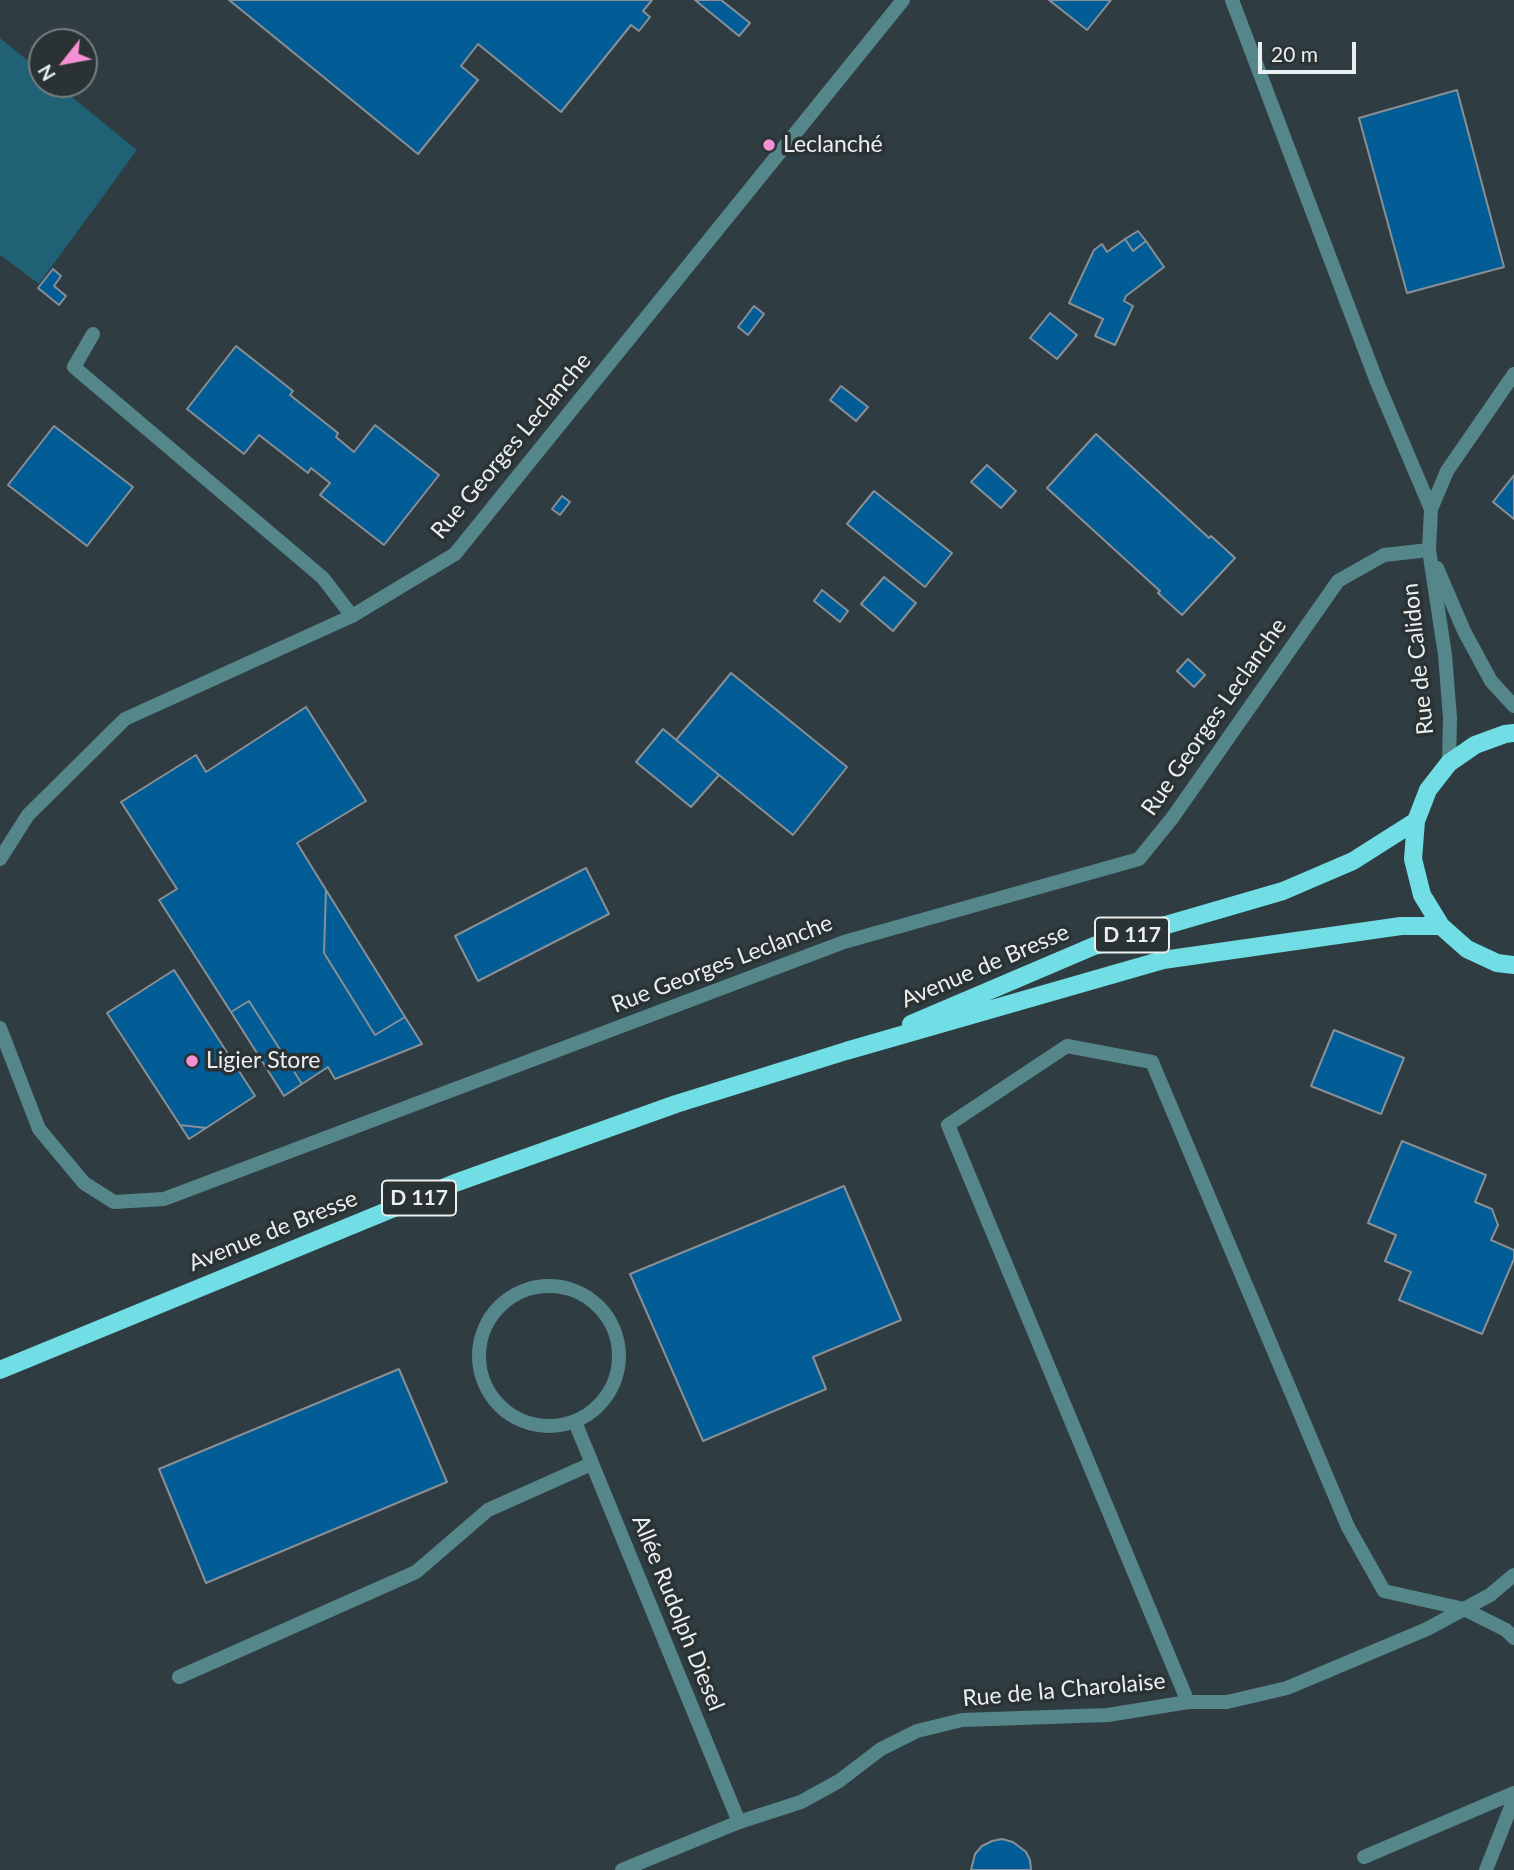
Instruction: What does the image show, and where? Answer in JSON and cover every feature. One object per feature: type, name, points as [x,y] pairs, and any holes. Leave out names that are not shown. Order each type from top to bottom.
[{"type":"main road","points":[[1514,733],[1475,745],[1449,763],[1428,790],[1416,821],[1413,859],[1422,895],[1441,926],[1467,948],[1497,963],[1514,965]]},
{"type":"main road","name":"Avenue de Bresse","points":[[846,1051],[1094,946],[1283,891],[1353,861],[1416,821]]},
{"type":"main road","name":"Avenue de Bresse","points":[[0,1370],[455,1183],[677,1104],[846,1051],[1163,960],[1401,926],[1441,926]]},
{"type":"street","name":"Rue Georges Leclanche","points":[[0,859],[28,815],[125,719],[352,616],[454,554],[903,0]]},
{"type":"street","points":[[1232,0],[1372,370],[1431,509]]},
{"type":"street","points":[[93,334],[74,367],[323,578],[352,616]]},
{"type":"street","name":"Rue de Calidon","points":[[1449,763],[1450,718],[1445,655],[1429,551],[1431,509],[1447,471],[1514,374]]},
{"type":"street","name":"Rue Georges Leclanche","points":[[0,1028],[39,1129],[84,1183],[114,1202],[164,1199],[844,942],[1139,859],[1173,817],[1338,581],[1384,555],[1429,551]]},
{"type":"street","name":"Rue de Calidon","points":[[1429,551],[1469,641],[1491,681],[1514,706]]},
{"type":"street","points":[[1188,1702],[948,1125],[1067,1046],[1152,1062],[1348,1527],[1384,1591],[1464,1609],[1506,1630],[1514,1637]]},
{"type":"street","points":[[555,1285],[578,1291],[598,1304],[612,1323],[616,1335],[619,1346],[618,1370],[610,1392],[595,1410],[575,1422],[552,1426],[529,1424],[509,1414],[492,1397],[482,1377],[478,1355],[482,1332],[493,1312],[510,1297],[532,1287],[555,1285]]},
{"type":"street","name":"Allée Rudolph Diesel","points":[[575,1422],[739,1822]]},
{"type":"street","points":[[179,1677],[416,1572],[488,1510],[591,1464]]},
{"type":"street","name":"Rue de la Charolaise","points":[[622,1870],[739,1822],[801,1802],[839,1781],[881,1749],[917,1731],[961,1720],[1108,1715],[1188,1702],[1227,1703],[1287,1688],[1427,1629],[1490,1595],[1514,1575]]},
{"type":"street","points":[[1364,1857],[1514,1793]]},
{"type":"street","points":[[1486,1870],[1514,1799]]},
{"type":"shaded area","points":[[0,0],[1514,0],[1514,1870],[0,1870],[0,255],[39,284],[137,150],[73,98],[98,98],[98,28],[28,28],[28,61],[0,38]]},
{"type":"shaded area","points":[[0,38],[28,61],[28,98],[73,98],[137,150],[39,284],[0,255]]},
{"type":"building","points":[[229,0],[652,0],[643,11],[650,17],[639,31],[631,25],[561,112],[478,44],[461,66],[478,80],[418,154]]},
{"type":"building","points":[[695,0],[721,0],[750,23],[739,36]]},
{"type":"building","points":[[1049,0],[1111,0],[1087,30]]},
{"type":"building","points":[[1457,90],[1504,267],[1407,293],[1359,118]]},
{"type":"building","points":[[1138,231],[1146,241],[1133,251],[1125,239]]},
{"type":"building","points":[[1125,239],[1133,251],[1146,241],[1164,267],[1126,296],[1124,301],[1133,306],[1115,345],[1095,336],[1103,319],[1069,303],[1094,250],[1102,244],[1107,252]]},
{"type":"building","points":[[53,269],[61,276],[54,286],[66,296],[59,305],[38,288]]},
{"type":"building","points":[[754,306],[764,314],[748,335],[738,327]]},
{"type":"building","points":[[1050,313],[1077,335],[1057,359],[1030,338]]},
{"type":"building","points":[[236,346],[293,391],[290,395],[338,433],[336,437],[354,452],[375,425],[439,475],[384,545],[320,495],[330,483],[311,468],[308,473],[259,435],[244,454],[187,409]]},
{"type":"building","points":[[841,386],[868,407],[856,421],[830,400]]},
{"type":"building","points":[[54,426],[133,487],[87,546],[8,485]]},
{"type":"building","points":[[1096,434],[1209,538],[1211,536],[1235,558],[1182,615],[1158,593],[1160,591],[1047,488]]},
{"type":"building","points":[[987,465],[1016,491],[1001,508],[971,482]]},
{"type":"building","points":[[1514,475],[1514,519],[1493,502]]},
{"type":"building","points":[[874,491],[952,553],[925,587],[847,524]]},
{"type":"building","points":[[562,496],[570,502],[560,515],[552,509]]},
{"type":"building","points":[[884,577],[916,603],[893,631],[861,604]]},
{"type":"building","points":[[822,590],[848,611],[840,622],[814,601]]},
{"type":"building","points":[[1188,659],[1205,675],[1194,687],[1177,671]]},
{"type":"building","points":[[731,673],[847,767],[793,835],[676,740]]},
{"type":"building","points":[[306,707],[366,801],[297,843],[326,890],[324,953],[375,1035],[405,1017],[422,1044],[335,1079],[328,1067],[302,1084],[249,1001],[231,1012],[159,900],[177,889],[121,802],[196,755],[206,772]]},
{"type":"building","points":[[663,729],[719,775],[691,807],[636,762]]},
{"type":"building","points":[[586,868],[609,914],[478,981],[455,936]]},
{"type":"building","points":[[326,890],[405,1017],[375,1035],[324,953]]},
{"type":"building","points":[[174,970],[255,1096],[206,1128],[180,1125],[107,1013]]},
{"type":"building","points":[[249,1001],[302,1084],[284,1096],[231,1012]]},
{"type":"building","points":[[1334,1030],[1404,1058],[1381,1114],[1311,1086]]},
{"type":"building","points":[[180,1125],[206,1128],[189,1139]]},
{"type":"building","points":[[1402,1141],[1486,1175],[1475,1202],[1492,1209],[1498,1225],[1491,1240],[1514,1250],[1514,1259],[1482,1334],[1399,1300],[1411,1272],[1385,1261],[1396,1235],[1368,1223]]},
{"type":"building","points":[[844,1186],[901,1320],[813,1357],[826,1389],[703,1441],[630,1274]]},
{"type":"building","points":[[399,1369],[447,1482],[206,1583],[159,1469]]},
{"type":"building","points":[[1002,1839],[1013,1842],[1026,1852],[1031,1870],[971,1870],[975,1854],[982,1846]]},
{"type":"place","name":"Leclanché","points":[[769,145]]},
{"type":"place","name":"Ligier Store","points":[[192,1061]]}]
